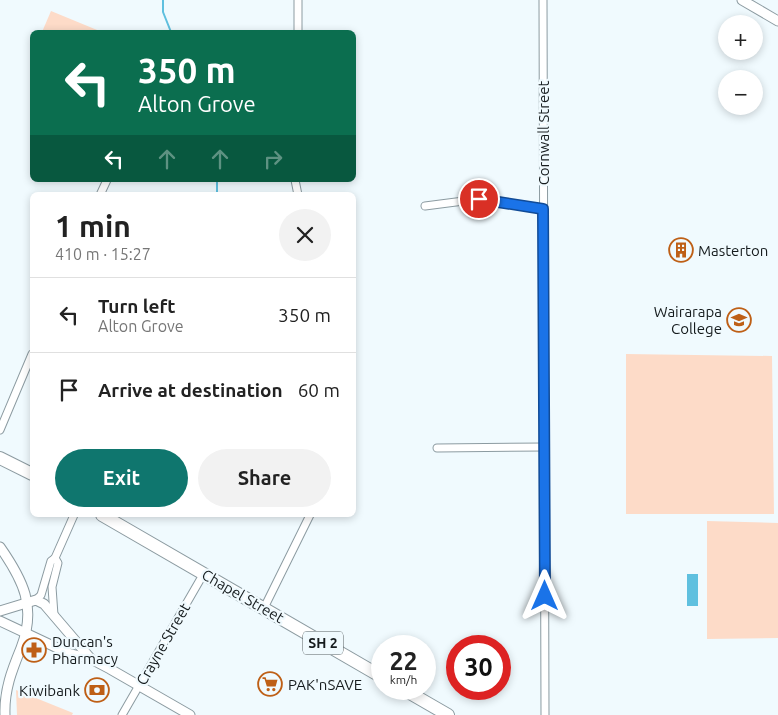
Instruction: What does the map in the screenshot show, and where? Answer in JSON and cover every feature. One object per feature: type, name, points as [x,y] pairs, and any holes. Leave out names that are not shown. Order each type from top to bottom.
[{"type":"highway","points":[[0,458],[30,473]]},
{"type":"highway","name":"Chapel Street","points":[[106,517],[371,671]]},
{"type":"highway","points":[[422,700],[448,715]]},
{"type":"street","points":[[298,0],[298,30]]},
{"type":"street","name":"Cornwall Street","points":[[543,0],[545,715]]},
{"type":"street","points":[[746,1],[778,21]]},
{"type":"street","points":[[425,206],[479,199],[543,209]]},
{"type":"street","points":[[0,430],[30,359]]},
{"type":"street","points":[[437,448],[545,447]]},
{"type":"street","points":[[0,611],[36,600],[41,595],[51,561],[55,558],[73,517]]},
{"type":"street","points":[[264,608],[309,517]]},
{"type":"street","points":[[0,547],[21,580],[27,602],[26,634],[9,678],[5,694],[5,715]]},
{"type":"street","points":[[54,616],[52,595],[58,563],[55,558]]},
{"type":"street","name":"Crayne Street","points":[[122,715],[204,573]]},
{"type":"street","points":[[36,600],[49,608],[91,659]]},
{"type":"street","points":[[0,621],[68,653],[91,659],[190,715]]},
{"type":"shaded area","points":[[51,11],[97,30],[43,30]]},
{"type":"shaded area","points":[[626,354],[772,356],[774,514],[626,514]]},
{"type":"shaded area","points":[[707,521],[778,523],[778,638],[707,639]]},
{"type":"shaded area","points":[[16,690],[73,713],[72,715],[17,715]]},
{"type":"water","points":[[687,574],[698,574],[698,606],[687,606]]},
{"type":"waterway","points":[[163,0],[163,12],[170,30]]},
{"type":"waterway","points":[[217,182],[217,192]]},
{"type":"place","name":"Masterton","points":[[681,250]]},
{"type":"place","name":"Wairarapa College","points":[[739,320]]},
{"type":"place","name":"Duncan's Pharmacy","points":[[34,650]]},
{"type":"place","name":"PAK'nSAVE","points":[[270,684]]},
{"type":"place","name":"Kiwibank","points":[[97,690]]},
{"type":"route","points":[[479,199],[543,209],[545,596]]}]
